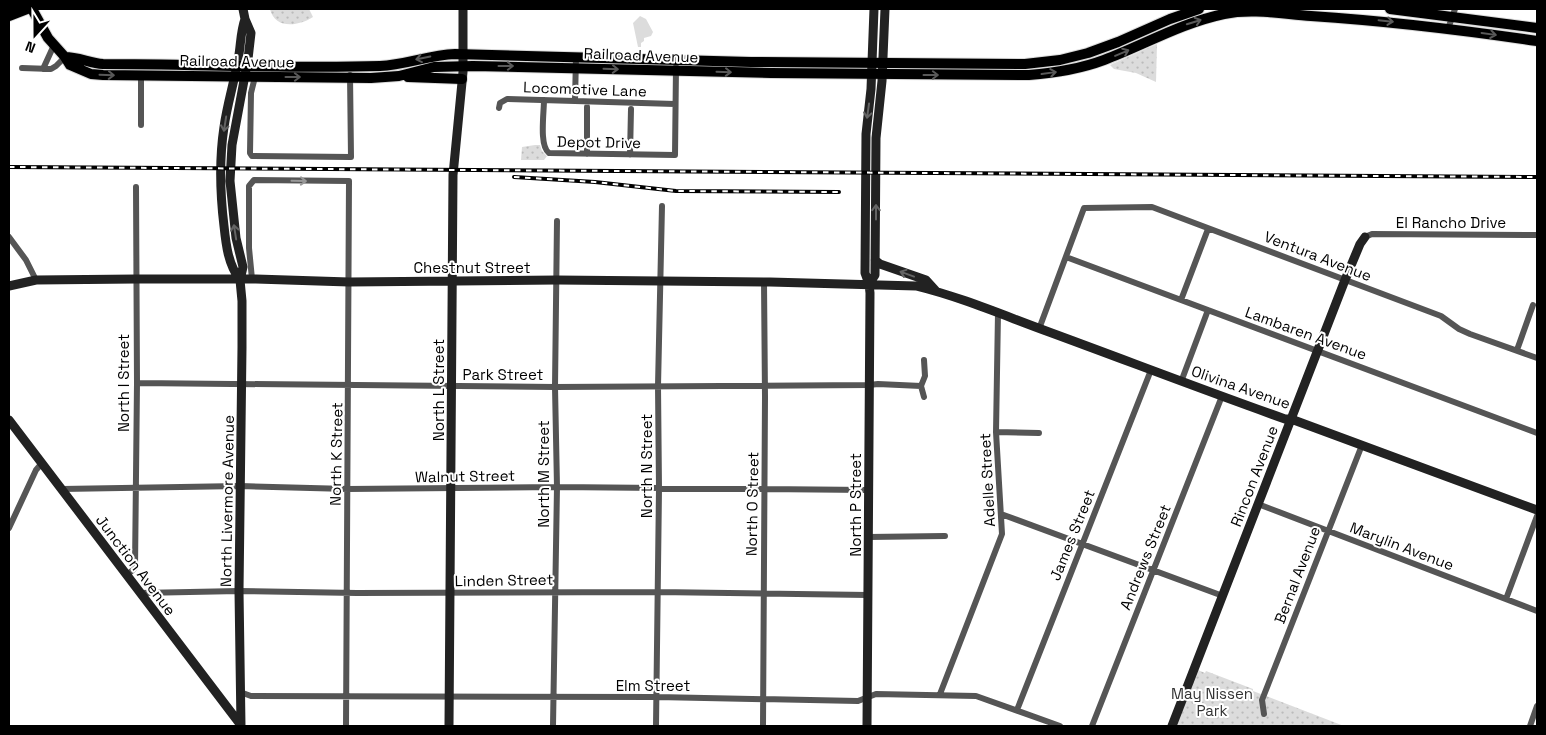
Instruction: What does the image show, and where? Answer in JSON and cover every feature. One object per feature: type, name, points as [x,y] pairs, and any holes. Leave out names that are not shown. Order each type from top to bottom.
[{"type":"main road","points":[[9,16],[27,9]]},
{"type":"main road","points":[[32,9],[54,45],[65,57]]},
{"type":"main road","name":"Railroad Avenue","points":[[676,65],[1025,64],[1060,60],[1103,48],[1186,11],[1199,9]]},
{"type":"main road","points":[[1390,9],[1454,12],[1537,28]]},
{"type":"main road","name":"Railroad Avenue","points":[[65,57],[75,57],[91,63],[103,64],[383,66],[433,56],[463,54],[576,62],[877,75],[1015,76],[1059,72],[1103,60],[1212,11],[1246,11],[1364,19],[1537,41]]},
{"type":"main road","name":"Railroad Avenue","points":[[65,57],[70,65],[91,74],[239,77],[389,77],[434,67],[576,62]]},
{"type":"main road","points":[[389,77],[462,79]]},
{"type":"street","name":"North Livermore Avenue","points":[[240,726],[239,591],[242,301],[240,280],[232,269],[226,241],[220,181],[223,135],[251,33],[243,9]]},
{"type":"street","name":"North L Street","points":[[449,726],[454,170],[463,66],[463,9]]},
{"type":"street","points":[[874,9],[878,64]]},
{"type":"street","points":[[878,64],[885,9]]},
{"type":"street","points":[[1448,29],[1454,12]]},
{"type":"street","points":[[42,69],[54,45]]},
{"type":"street","points":[[22,68],[51,69],[65,57]]},
{"type":"street","points":[[576,62],[576,100]]},
{"type":"street","name":"North P Street","points":[[867,726],[870,385],[869,284],[865,273],[866,148],[878,64]]},
{"type":"street","points":[[675,104],[676,65]]},
{"type":"street","points":[[255,77],[251,93],[250,153],[252,156],[351,157],[350,66]]},
{"type":"street","name":"North P Street","points":[[869,284],[875,275],[877,75]]},
{"type":"street","points":[[141,76],[141,125]]},
{"type":"street","name":"Locomotive Lane","points":[[499,108],[500,104],[506,99],[675,104]]},
{"type":"street","name":"Depot Drive","points":[[544,100],[543,144],[546,151],[553,154],[675,155],[675,104]]},
{"type":"street","points":[[587,107],[587,154]]},
{"type":"street","points":[[630,155],[631,109]]},
{"type":"street","name":"North K Street","points":[[252,279],[249,239],[249,186],[251,182],[254,180],[350,182],[346,726]]},
{"type":"street","name":"North I Street","points":[[127,576],[134,568],[137,383],[136,187]]},
{"type":"street","name":"North N Street","points":[[656,726],[659,281],[662,206]]},
{"type":"street","name":"Ventura Avenue","points":[[1066,257],[1084,208],[1152,207],[1441,316],[1459,329],[1537,358]]},
{"type":"street","name":"North M Street","points":[[553,726],[557,221]]},
{"type":"street","points":[[1181,300],[1208,229]]},
{"type":"street","name":"El Rancho Drive","points":[[1365,237],[1372,234],[1537,235]]},
{"type":"street","points":[[9,237],[26,260],[36,280]]},
{"type":"street","name":"Rincon Avenue","points":[[1172,726],[1360,244],[1365,237]]},
{"type":"street","points":[[1039,329],[1066,257]]},
{"type":"street","name":"Lambaren Avenue","points":[[1066,257],[1537,433]]},
{"type":"street","points":[[875,260],[880,264],[926,280],[936,291]]},
{"type":"street","name":"Chestnut Street","points":[[9,286],[36,280],[136,278],[349,282],[557,280],[869,284],[916,286],[936,291]]},
{"type":"street","name":"North O Street","points":[[763,726],[764,282]]},
{"type":"street","name":"Olivina Avenue","points":[[936,291],[1285,420],[1291,419],[1537,510]]},
{"type":"street","points":[[1517,350],[1533,305]]},
{"type":"street","points":[[1181,382],[1208,310]]},
{"type":"street","name":"Adelle Street","points":[[940,694],[1002,534],[996,432],[998,313]]},
{"type":"street","points":[[924,360],[925,376],[921,386],[924,396]]},
{"type":"street","name":"James Street","points":[[1017,710],[1151,370]]},
{"type":"street","name":"Park Street","points":[[137,383],[555,387],[879,384],[921,386]]},
{"type":"street","name":"Andrews Street","points":[[1092,726],[1222,396]]},
{"type":"street","name":"Junction Avenue","points":[[9,420],[240,726]]},
{"type":"street","points":[[996,432],[1039,433]]},
{"type":"street","name":"Bernal Avenue","points":[[1264,714],[1262,700],[1362,445]]},
{"type":"street","points":[[9,528],[36,470],[42,464]]},
{"type":"street","name":"Walnut Street","points":[[62,489],[240,486],[348,489],[556,487],[868,490]]},
{"type":"street","name":"Marylin Avenue","points":[[1258,504],[1537,611]]},
{"type":"street","points":[[1001,514],[1222,596]]},
{"type":"street","points":[[1506,599],[1537,516]]},
{"type":"street","points":[[868,537],[945,536]]},
{"type":"street","name":"Linden Street","points":[[140,593],[239,591],[348,593],[658,592],[868,595]]},
{"type":"street","name":"Elm Street","points":[[240,692],[251,696],[656,697],[858,701],[876,694],[940,694],[976,696],[1060,726]]},
{"type":"street","points":[[1530,726],[1537,706]]},
{"type":"green space","points":[[270,9],[309,9],[313,17],[295,24],[282,23],[273,16]]},
{"type":"green space","points":[[640,16],[646,19],[653,32],[651,36],[644,38],[641,47],[638,47],[633,23]]},
{"type":"green space","points":[[1157,44],[1156,82],[1136,73],[1114,69],[1110,65]]},
{"type":"green space","points":[[540,145],[542,151],[547,156],[544,160],[521,160],[522,147]]},
{"type":"green space","name":"May Nissen Park","points":[[1198,670],[1205,673],[1206,671],[1253,689],[1253,691],[1344,726],[1176,726]]},
{"type":"railway","points":[[9,167],[1537,177]]},
{"type":"railway","points":[[514,177],[595,182],[676,191],[839,192]]}]
